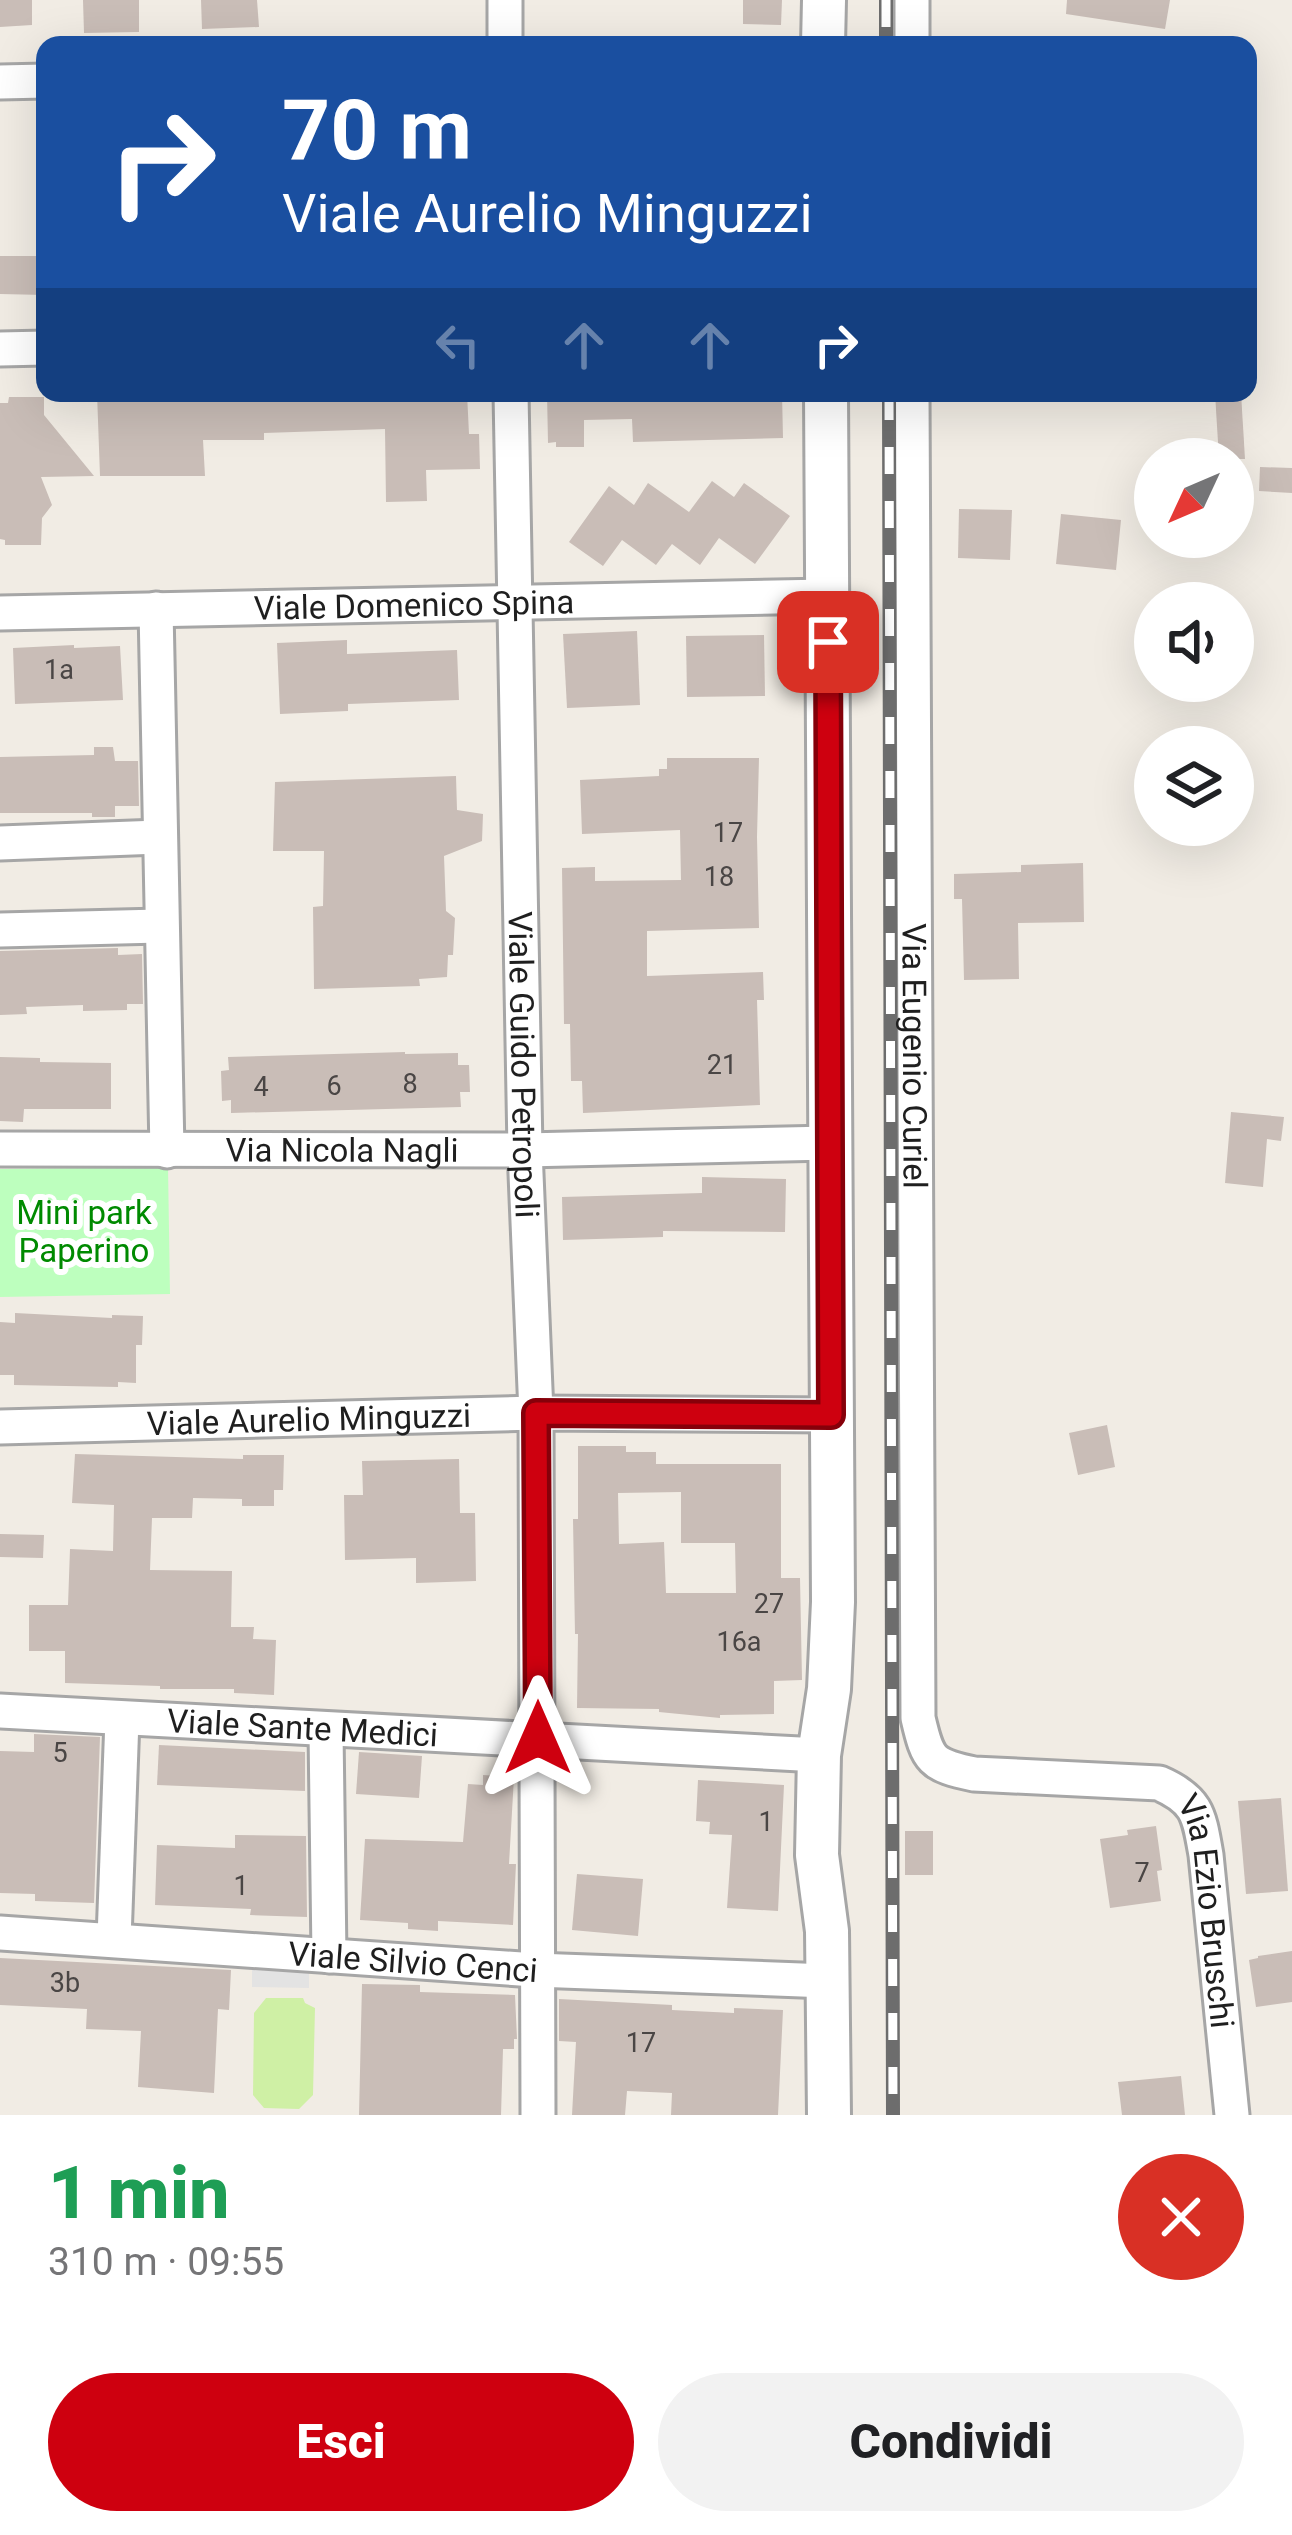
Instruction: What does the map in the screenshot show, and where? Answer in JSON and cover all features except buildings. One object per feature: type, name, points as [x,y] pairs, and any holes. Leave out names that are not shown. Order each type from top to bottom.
[{"type":"street","points":[[505,0],[505,36]]},
{"type":"street","points":[[823,36],[824,0]]},
{"type":"street","points":[[912,0],[912,36]]},
{"type":"street","points":[[0,82],[36,81]]},
{"type":"street","points":[[0,349],[36,348]]},
{"type":"street","name":"Viale Guido Petropoli","points":[[511,402],[525,1150],[536,1413],[538,2115]]},
{"type":"street","points":[[826,402],[832,1602],[829,1689],[819,1755],[817,1855],[827,1931],[829,2115]]},
{"type":"street","name":"Via Eugenio Curiel","points":[[912,402],[918,1718]]},
{"type":"street","name":"Viale Domenico Spina","points":[[0,614],[828,596]]},
{"type":"street","points":[[156,609],[167,1151]]},
{"type":"street","points":[[0,843],[159,837]]},
{"type":"street","points":[[0,930],[160,926]]},
{"type":"street","name":"Via Nicola Nagli","points":[[0,1149],[525,1150],[830,1143]]},
{"type":"street","name":"Viale Aurelio Minguzzi","points":[[0,1427],[536,1413],[831,1415]]},
{"type":"street","name":"Viale Sante Medici","points":[[0,1712],[819,1755]]},
{"type":"street","name":"Via Ezio Bruschi","points":[[918,1718],[926,1750],[944,1767],[974,1774],[1159,1783],[1184,1794],[1199,1816],[1206,1855],[1232,2115]]},
{"type":"street","points":[[114,1939],[122,1719]]},
{"type":"street","points":[[326,1731],[329,1956]]},
{"type":"street","name":"Viale Silvio Cenci","points":[[0,1933],[536,1970],[828,1981]]},
{"type":"green space","name":"Mini park Paperino","points":[[168,1167],[170,1294],[0,1297],[0,1169]]},
{"type":"green space","points":[[266,1998],[303,1998],[315,2008],[313,2095],[299,2109],[264,2108],[253,2095],[254,2013]]},
{"type":"shaded area","points":[[252,1966],[309,1968],[309,1988],[252,1987]]},
{"type":"railway","points":[[886,0],[886,36]]},
{"type":"railway","points":[[889,402],[893,2115]]},
{"type":"route","points":[[538,1738],[536,1413],[831,1415],[828,642]]}]
